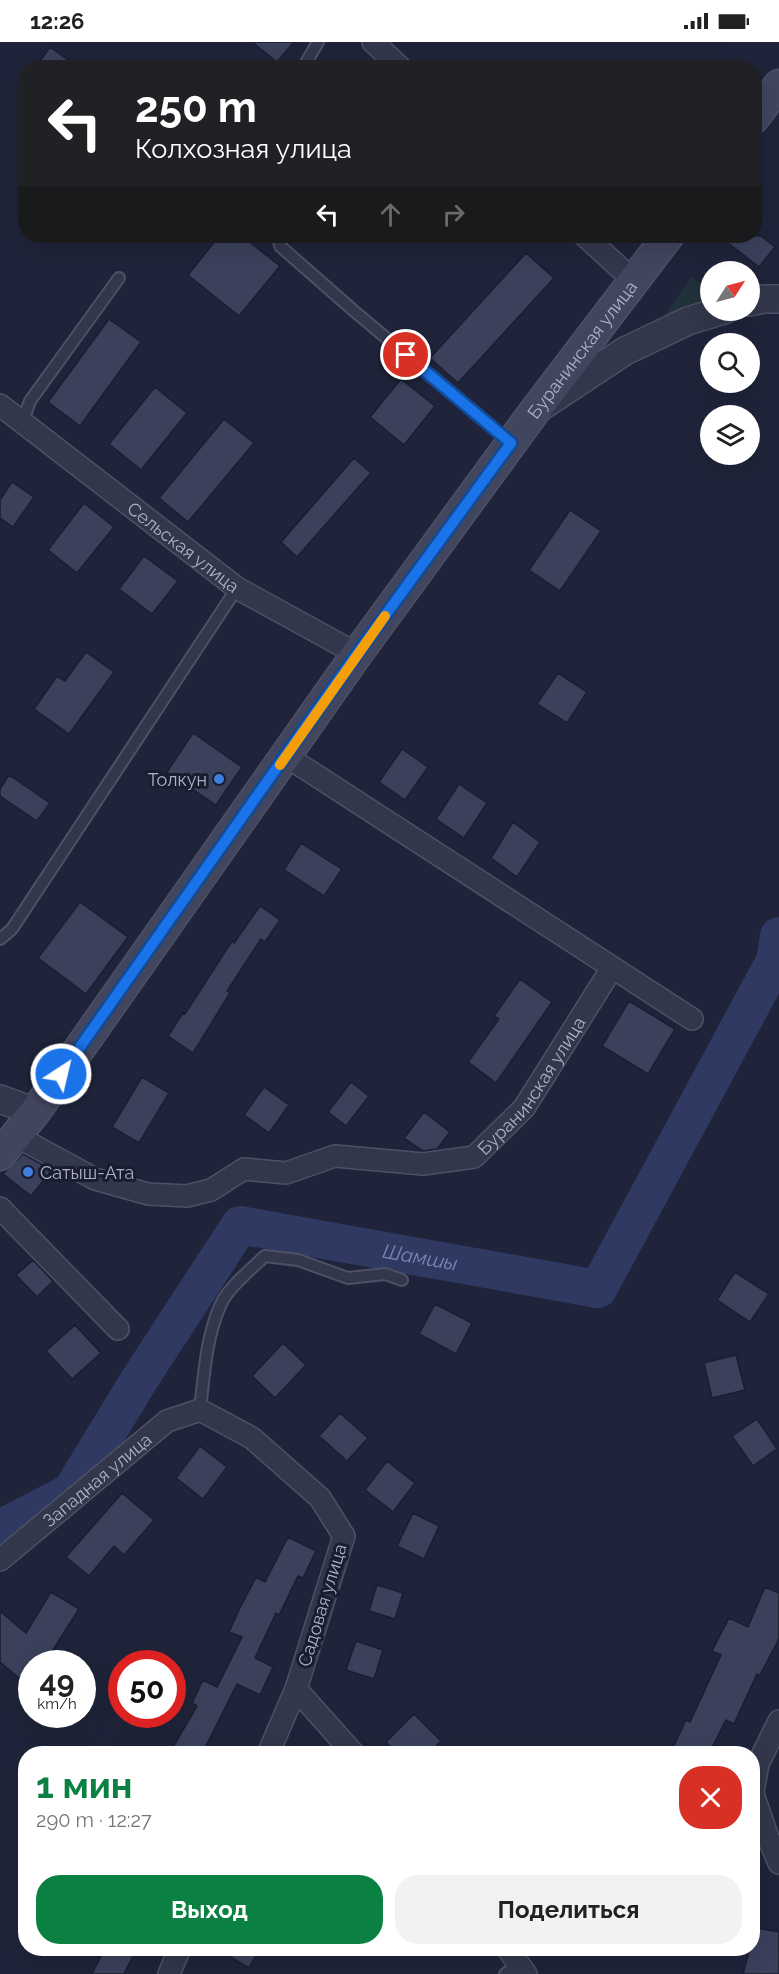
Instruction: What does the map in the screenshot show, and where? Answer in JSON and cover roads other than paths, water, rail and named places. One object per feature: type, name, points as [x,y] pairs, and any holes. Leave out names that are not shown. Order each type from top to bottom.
[{"type":"main road","points":[[762,107],[779,85]]},
{"type":"main road","name":"Буранинская улица","points":[[8,1146],[35,1112],[357,654],[534,412],[663,243]]},
{"type":"street","points":[[373,42],[392,60]]},
{"type":"street","points":[[593,243],[634,281]]},
{"type":"street","points":[[760,300],[779,299]]},
{"type":"street","points":[[534,412],[624,351],[700,317]]},
{"type":"street","name":"Сельская улица","points":[[8,416],[237,588],[357,654]]},
{"type":"street","points":[[286,756],[692,1019]]},
{"type":"street","name":"Буранинская улица","points":[[8,1146],[95,1179],[148,1194],[188,1196],[211,1190],[244,1169],[286,1173],[335,1156],[423,1164],[474,1157],[524,1108],[612,968]]},
{"type":"street","points":[[0,1099],[35,1112]]},
{"type":"street","points":[[0,1208],[118,1329]]},
{"type":"street","name":"Западная улица","points":[[0,1560],[167,1421],[200,1410]]},
{"type":"street","name":"Садовая улица","points":[[200,1410],[252,1438],[320,1498],[344,1536],[296,1689],[271,1746]]},
{"type":"street","points":[[296,1689],[347,1746]]},
{"type":"street","points":[[760,1760],[779,1721]]},
{"type":"street","points":[[760,1811],[777,1854]]},
{"type":"street","points":[[169,1974],[177,1956]]},
{"type":"lane","points":[[308,60],[318,42]]},
{"type":"lane","points":[[279,243],[280,246],[354,311],[511,443]]},
{"type":"lane","name":"Сельская улица","points":[[8,416],[30,401],[119,278]]},
{"type":"lane","points":[[0,939],[12,929],[237,588]]},
{"type":"lane","points":[[200,1410],[212,1333],[221,1303],[265,1256],[298,1260],[348,1278],[385,1275],[402,1280]]},
{"type":"waterway","name":"Шамшы","points":[[0,1529],[71,1492],[141,1377],[240,1225],[598,1289],[775,961],[779,936]]},
{"type":"place","name":"Толкун","points":[[219,779]]},
{"type":"place","name":"Сатыш-Ата","points":[[28,1172]]}]
